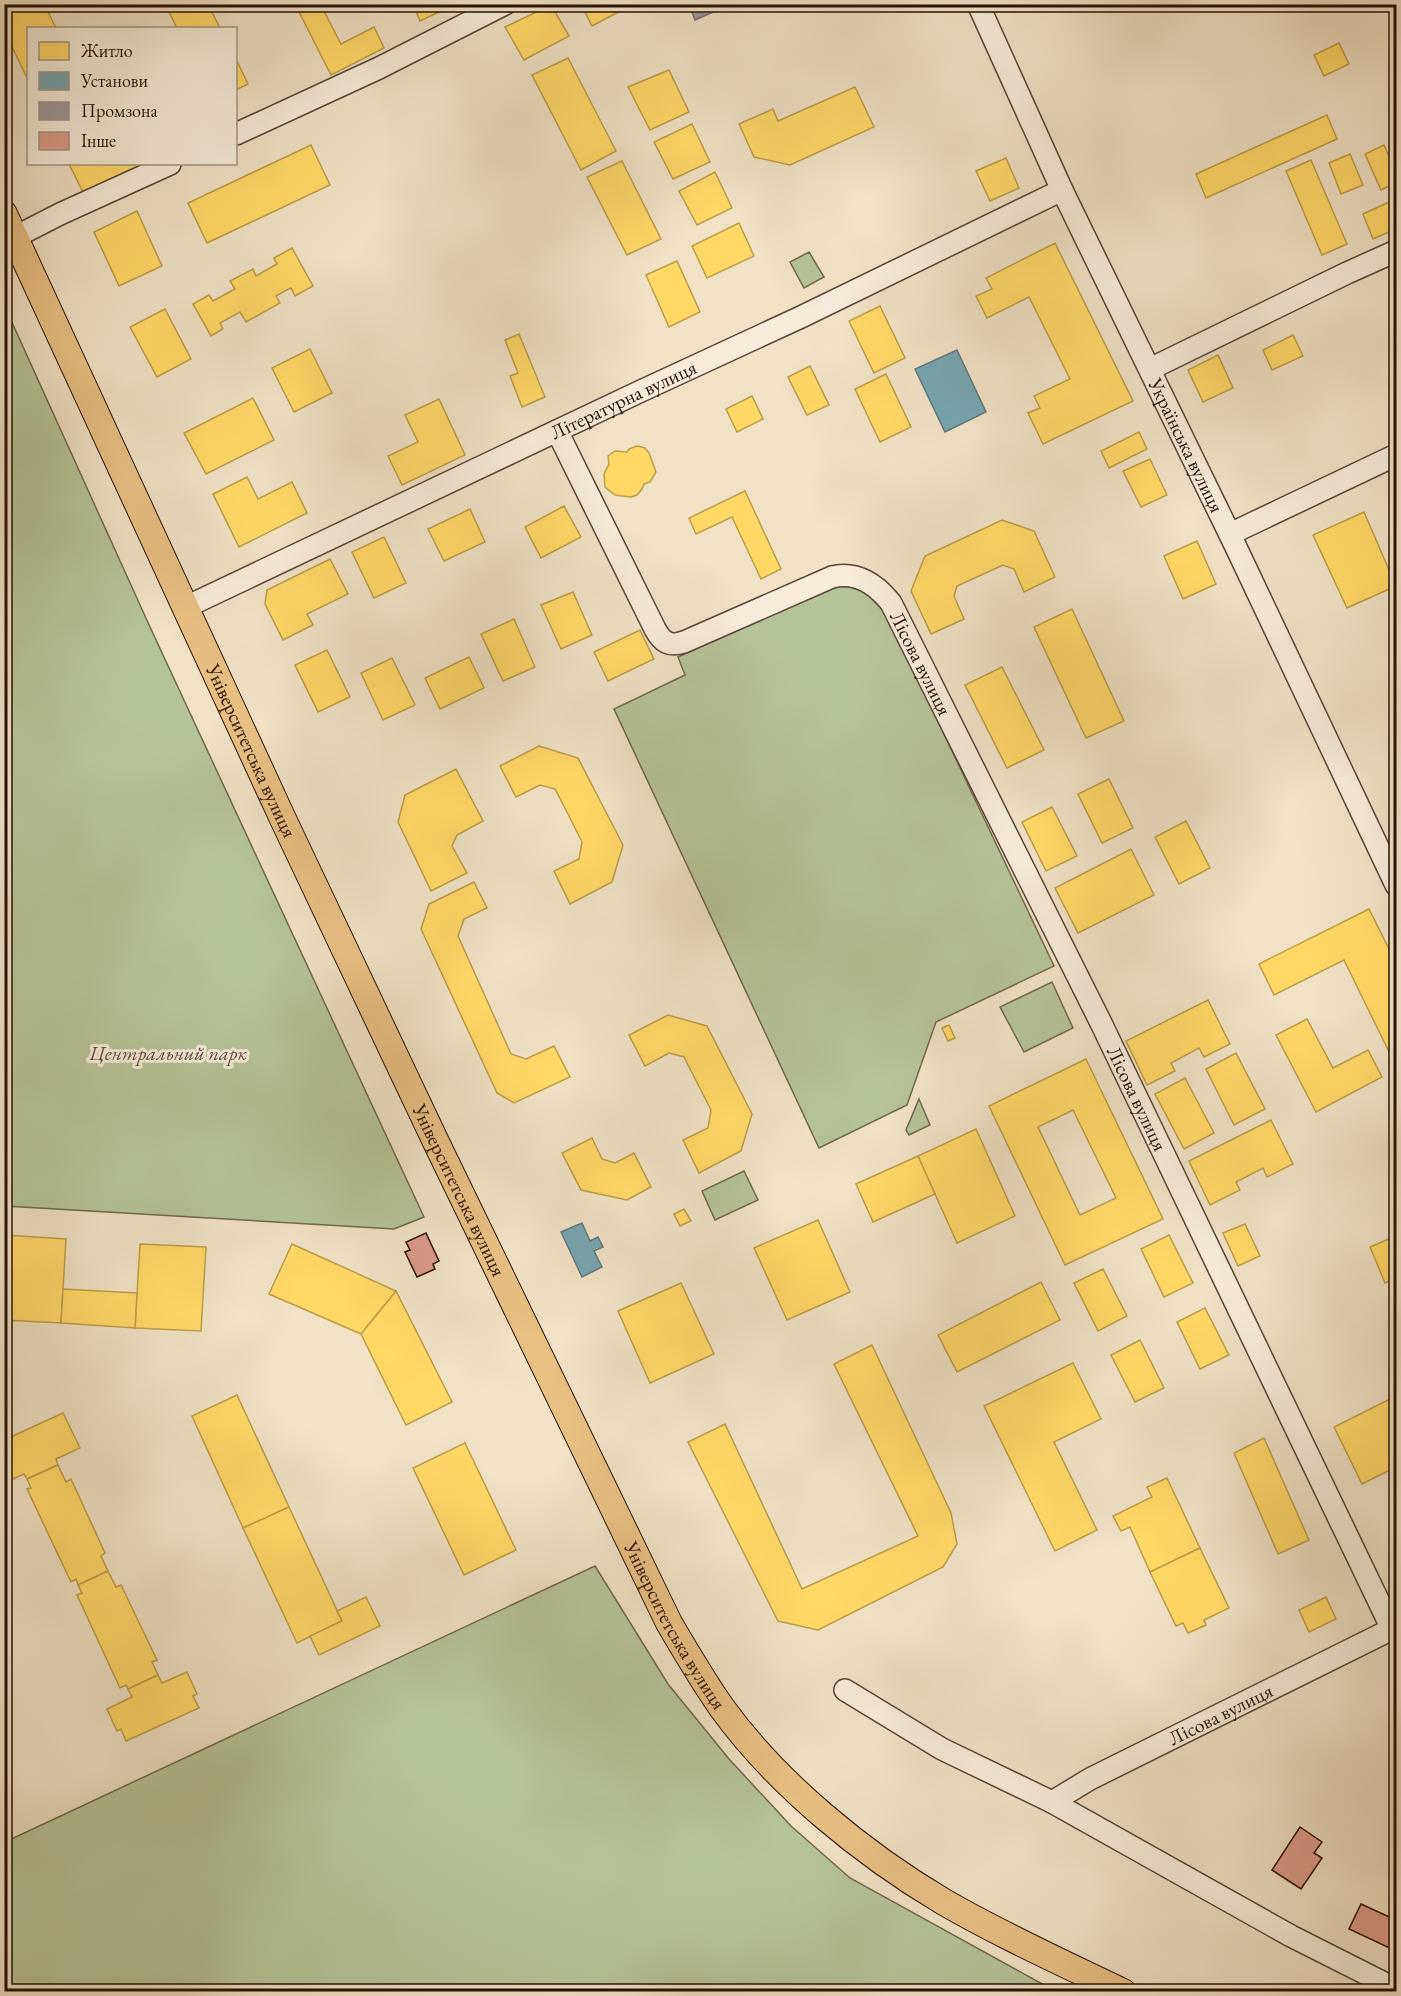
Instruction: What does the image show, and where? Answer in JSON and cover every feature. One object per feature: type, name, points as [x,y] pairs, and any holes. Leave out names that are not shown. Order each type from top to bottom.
[{"type":"main road","name":"Університетська вулиця","points":[[10,226],[430,1130],[669,1623],[723,1709],[784,1778],[835,1826],[880,1860],[944,1902],[1039,1952],[1123,1992]]},
{"type":"street","points":[[237,134],[379,69],[505,4]]},
{"type":"street","name":"Українська вулиця","points":[[978,4],[1062,190],[1230,534],[1396,885]]},
{"type":"street","points":[[10,226],[60,214],[168,165]]},
{"type":"street","name":"Літературна вулиця","points":[[186,608],[801,317],[1062,190]]},
{"type":"street","points":[[1150,369],[1396,251]]},
{"type":"street","name":"Лісова вулиця","points":[[557,431],[655,629],[661,639],[668,644],[676,645],[684,642],[832,577],[844,574],[863,579],[883,592],[891,603],[1102,1025],[1394,1628],[1090,1779],[1052,1802]]},
{"type":"street","points":[[1230,534],[1396,454]]},
{"type":"street","points":[[845,1690],[942,1749],[1052,1802],[1291,1936],[1396,1989]]},
{"type":"green space","points":[[809,252],[824,277],[804,288],[790,262]]},
{"type":"green space","name":"Центральний парк","points":[[5,307],[150,627],[424,1217],[394,1229],[5,1206]]},
{"type":"green space","points":[[835,586],[858,587],[880,599],[1054,966],[936,1022],[907,1105],[819,1148],[614,709],[685,675],[678,657]]},
{"type":"green space","points":[[1052,982],[1073,1028],[1024,1052],[1000,1007]]},
{"type":"green space","points":[[919,1099],[930,1125],[909,1135],[906,1130]]},
{"type":"green space","points":[[744,1171],[758,1200],[715,1220],[702,1191]]},
{"type":"green space","points":[[595,1566],[668,1684],[729,1759],[791,1826],[850,1878],[1055,1991],[5,1991],[5,1842]]},
{"type":"building: Житло","points":[[4,4],[44,4],[56,27],[27,27],[27,78],[4,30]]},
{"type":"building: Житло","points":[[165,4],[208,4],[220,27],[176,27]]},
{"type":"building: Житло","points":[[295,4],[337,4],[324,11],[341,44],[374,27],[384,48],[331,75]]},
{"type":"building: Житло","points":[[413,4],[456,4],[420,21]]},
{"type":"building: Житло","points":[[581,4],[631,4],[632,5],[592,26]]},
{"type":"building: Житло","points":[[551,5],[569,36],[524,60],[505,27]]},
{"type":"building: Житло","points":[[1339,43],[1349,64],[1324,76],[1314,55]]},
{"type":"building: Житло","points":[[568,58],[616,151],[581,170],[532,75]]},
{"type":"building: Житло","points":[[237,61],[248,84],[237,90]]},
{"type":"building: Житло","points":[[669,70],[689,112],[650,130],[628,87]]},
{"type":"building: Житло","points":[[855,87],[874,127],[790,165],[754,157],[739,124],[773,109],[778,121]]},
{"type":"building: Житло","points":[[1327,115],[1337,139],[1206,198],[1196,174]]},
{"type":"building: Житло","points":[[692,124],[710,162],[673,179],[654,142]]},
{"type":"building: Житло","points":[[311,145],[330,185],[207,243],[188,203]]},
{"type":"building: Житло","points":[[1384,145],[1396,173],[1396,183],[1381,190],[1365,154]]},
{"type":"building: Житло","points":[[1350,154],[1363,185],[1341,194],[1329,163]]},
{"type":"building: Житло","points":[[1006,158],[1019,188],[990,201],[976,171]]},
{"type":"building: Житло","points":[[1311,160],[1347,244],[1322,255],[1286,171]]},
{"type":"building: Житло","points":[[622,161],[661,239],[627,255],[587,177]]},
{"type":"building: Житло","points":[[70,165],[160,165],[87,200]]},
{"type":"building: Житло","points":[[715,172],[732,208],[697,225],[679,191]]},
{"type":"building: Житло","points":[[1396,199],[1396,229],[1373,239],[1363,214]]},
{"type":"building: Житло","points":[[137,211],[162,266],[119,286],[94,232]]},
{"type":"building: Житло","points":[[739,223],[754,256],[707,278],[692,246]]},
{"type":"building: Житло","points":[[1055,243],[1133,401],[1043,444],[1028,413],[1040,408],[1034,396],[1070,379],[1029,297],[987,318],[976,296],[992,289],[986,278]]},
{"type":"building: Житло","points":[[292,248],[313,286],[295,296],[291,288],[283,292],[276,296],[280,303],[246,322],[240,312],[220,323],[223,329],[211,336],[193,304],[209,295],[213,301],[235,289],[230,281],[253,269],[256,276],[277,264],[274,258]]},
{"type":"building: Житло","points":[[677,261],[700,312],[669,327],[646,275]]},
{"type":"building: Житло","points":[[880,306],[905,358],[874,373],[849,321]]},
{"type":"building: Житло","points":[[165,309],[191,359],[157,377],[130,327]]},
{"type":"building: Житло","points":[[519,334],[545,397],[522,407],[510,376],[518,373],[505,340]]},
{"type":"building: Житло","points":[[1293,335],[1303,356],[1272,370],[1263,350]]},
{"type":"building: Житло","points":[[310,349],[332,393],[294,412],[272,368]]},
{"type":"building: Житло","points":[[1218,355],[1233,388],[1203,402],[1188,370]]},
{"type":"building: Житло","points":[[810,366],[829,405],[807,415],[788,377]]},
{"type":"building: Житло","points":[[886,374],[911,427],[880,442],[855,389]]},
{"type":"building: Житло","points":[[752,396],[763,419],[737,432],[726,409]]},
{"type":"building: Житло","points":[[253,398],[274,440],[206,474],[184,433]]},
{"type":"building: Житло","points":[[439,399],[465,455],[402,485],[388,456],[418,442],[405,415]]},
{"type":"building: Житло","points":[[1139,432],[1147,449],[1109,468],[1101,451]]},
{"type":"building: Житло","points":[[637,446],[645,448],[649,453],[656,472],[637,495],[631,497],[615,495],[605,487],[604,474],[609,464],[608,456],[615,451],[627,452]]},
{"type":"building: Житло","points":[[1150,459],[1167,495],[1141,507],[1123,471]]},
{"type":"building: Житло","points":[[247,477],[258,499],[292,482],[307,513],[239,547],[213,494]]},
{"type":"building: Житло","points":[[745,491],[781,569],[761,579],[732,517],[696,534],[689,518]]},
{"type":"building: Житло","points":[[564,506],[581,537],[541,558],[525,527]]},
{"type":"building: Житло","points":[[470,509],[485,542],[444,561],[428,529]]},
{"type":"building: Житло","points":[[1364,512],[1396,586],[1347,608],[1313,535]]},
{"type":"building: Житло","points":[[1002,520],[1034,531],[1055,577],[1024,592],[1014,569],[1003,565],[957,586],[954,596],[964,619],[931,634],[911,591],[925,556]]},
{"type":"building: Житло","points":[[384,537],[406,583],[374,598],[352,552]]},
{"type":"building: Житло","points":[[1197,541],[1216,584],[1183,599],[1164,556]]},
{"type":"building: Житло","points":[[330,559],[348,594],[307,614],[313,625],[283,640],[265,604],[267,590]]},
{"type":"building: Житло","points":[[573,592],[592,635],[561,649],[541,605]]},
{"type":"building: Житло","points":[[1072,609],[1124,721],[1086,738],[1034,627]]},
{"type":"building: Житло","points":[[514,619],[535,667],[503,681],[481,634]]},
{"type":"building: Житло","points":[[640,630],[654,659],[608,681],[594,652]]},
{"type":"building: Житло","points":[[327,650],[350,697],[318,712],[295,665]]},
{"type":"building: Житло","points":[[469,657],[484,688],[440,709],[425,678]]},
{"type":"building: Житло","points":[[392,658],[415,705],[383,720],[361,673]]},
{"type":"building: Житло","points":[[1002,667],[1044,750],[1007,768],[965,685]]},
{"type":"building: Житло","points":[[539,746],[578,758],[623,845],[612,882],[570,904],[554,871],[579,859],[582,842],[568,814],[555,789],[540,785],[516,797],[500,766]]},
{"type":"building: Житло","points":[[456,769],[483,821],[457,835],[452,846],[467,873],[431,891],[398,822],[405,795]]},
{"type":"building: Житло","points":[[1109,779],[1133,828],[1102,843],[1078,794]]},
{"type":"building: Житло","points":[[1052,807],[1077,856],[1046,871],[1022,822]]},
{"type":"building: Житло","points":[[1186,821],[1210,868],[1179,884],[1155,837]]},
{"type":"building: Житло","points":[[1131,849],[1154,895],[1078,933],[1055,888]]},
{"type":"building: Житло","points":[[474,882],[487,908],[464,919],[458,936],[511,1054],[526,1059],[554,1046],[570,1077],[514,1103],[497,1093],[421,929],[429,904]]},
{"type":"building: Житло","points":[[1369,909],[1396,963],[1396,1066],[1344,960],[1274,995],[1259,964]]},
{"type":"building: Житло","points":[[1208,1000],[1230,1044],[1204,1057],[1199,1048],[1171,1063],[1175,1071],[1147,1085],[1126,1041]]},
{"type":"building: Житло","points":[[668,1015],[707,1026],[752,1114],[741,1151],[699,1173],[683,1140],[708,1128],[711,1110],[684,1057],[669,1053],[645,1066],[629,1035]]},
{"type":"building: Житло","points":[[1307,1019],[1333,1068],[1368,1050],[1382,1077],[1316,1112],[1276,1035]]},
{"type":"building: Житло","points":[[949,1025],[955,1038],[948,1041],[942,1028]]},
{"type":"building: Житло","points":[[1236,1053],[1265,1109],[1234,1125],[1206,1069]]},
{"type":"building: Житло","points":[[1086,1059],[1163,1219],[1065,1265],[989,1106]],"holes":[[[1073,1110],[1116,1198],[1080,1215],[1038,1127]]]},
{"type":"building: Житло","points":[[1185,1078],[1214,1133],[1184,1149],[1155,1094]]},
{"type":"building: Житло","points":[[1271,1120],[1293,1164],[1267,1177],[1263,1168],[1236,1182],[1240,1190],[1210,1205],[1189,1161]]},
{"type":"building: Житло","points":[[976,1129],[1015,1216],[957,1243],[918,1156]]},
{"type":"building: Житло","points":[[592,1138],[602,1159],[615,1163],[634,1153],[651,1187],[627,1200],[581,1190],[562,1153]]},
{"type":"building: Житло","points":[[918,1156],[935,1194],[873,1222],[856,1184]]},
{"type":"building: Житло","points":[[684,1209],[691,1221],[680,1226],[674,1214]]},
{"type":"building: Житло","points":[[818,1220],[850,1292],[787,1320],[754,1248]]},
{"type":"building: Житло","points":[[1245,1224],[1260,1256],[1238,1266],[1223,1233]]},
{"type":"building: Житло","points":[[4,1235],[66,1239],[61,1323],[4,1320]]},
{"type":"building: Житло","points":[[1169,1235],[1193,1283],[1164,1297],[1141,1249]]},
{"type":"building: Житло","points":[[1396,1236],[1396,1278],[1385,1283],[1370,1247]]},
{"type":"building: Житло","points":[[140,1244],[206,1247],[201,1331],[135,1328]]},
{"type":"building: Житло","points":[[292,1244],[396,1291],[361,1334],[269,1294]]},
{"type":"building: Житло","points":[[1103,1269],[1127,1316],[1098,1331],[1074,1283]]},
{"type":"building: Житло","points":[[1041,1282],[1060,1320],[957,1372],[938,1335]]},
{"type":"building: Житло","points":[[681,1283],[714,1354],[650,1383],[618,1311]]},
{"type":"building: Житло","points":[[63,1289],[137,1293],[135,1328],[61,1323]]},
{"type":"building: Житло","points":[[396,1291],[452,1402],[406,1425],[361,1334]]},
{"type":"building: Житло","points":[[1205,1308],[1229,1355],[1200,1369],[1177,1322]]},
{"type":"building: Житло","points":[[1140,1340],[1164,1388],[1135,1402],[1111,1355]]},
{"type":"building: Житло","points":[[872,1345],[951,1513],[957,1544],[943,1567],[818,1630],[778,1621],[688,1442],[725,1424],[802,1589],[918,1536],[834,1364]]},
{"type":"building: Житло","points":[[1073,1363],[1101,1419],[1054,1442],[1097,1530],[1055,1551],[984,1406]]},
{"type":"building: Житло","points":[[237,1395],[289,1507],[243,1528],[192,1416]]},
{"type":"building: Житло","points":[[1396,1396],[1396,1467],[1362,1484],[1334,1427]]},
{"type":"building: Житло","points":[[63,1413],[80,1448],[56,1459],[58,1465],[27,1479],[24,1474],[4,1483],[4,1440]]},
{"type":"building: Житло","points":[[1264,1438],[1309,1540],[1278,1554],[1234,1453]]},
{"type":"building: Житло","points":[[465,1443],[516,1550],[464,1575],[413,1468]]},
{"type":"building: Житло","points":[[58,1465],[66,1482],[71,1479],[105,1553],[101,1556],[108,1571],[78,1585],[76,1579],[71,1582],[27,1489],[31,1488],[27,1479]]},
{"type":"building: Житло","points":[[1167,1478],[1200,1548],[1150,1572],[1130,1527],[1121,1531],[1113,1516],[1152,1497],[1147,1487]]},
{"type":"building: Житло","points":[[289,1507],[342,1621],[297,1643],[243,1528]]},
{"type":"building: Житло","points":[[1200,1548],[1229,1608],[1204,1620],[1206,1625],[1188,1633],[1183,1623],[1176,1626],[1150,1572]]},
{"type":"building: Житло","points":[[108,1571],[116,1587],[121,1585],[157,1660],[152,1662],[158,1675],[128,1689],[126,1685],[120,1688],[77,1595],[82,1593],[78,1585]]},
{"type":"building: Житло","points":[[366,1597],[380,1626],[319,1655],[310,1636],[342,1621],[337,1611]]},
{"type":"building: Житло","points":[[1326,1597],[1336,1619],[1309,1632],[1299,1610]]},
{"type":"building: Житло","points":[[187,1672],[197,1694],[193,1696],[199,1708],[126,1741],[121,1729],[117,1731],[107,1709],[132,1697],[128,1689],[158,1675],[162,1683]]},
{"type":"building: Установи","points":[[957,350],[986,412],[945,432],[915,369]]},
{"type":"building: Установи","points":[[582,1223],[590,1241],[598,1237],[603,1247],[594,1251],[602,1267],[582,1277],[561,1232]]},
{"type":"building: Промзона","points":[[689,4],[710,4],[713,12],[695,20]]},
{"type":"building: Інше","points":[[426,1233],[439,1261],[433,1264],[435,1269],[417,1277],[405,1252],[410,1250],[406,1242]]},
{"type":"building: Інше","points":[[1300,1827],[1322,1842],[1314,1853],[1322,1858],[1301,1889],[1272,1870]]},
{"type":"building: Інше","points":[[1361,1904],[1396,1920],[1396,1951],[1349,1929]]}]
